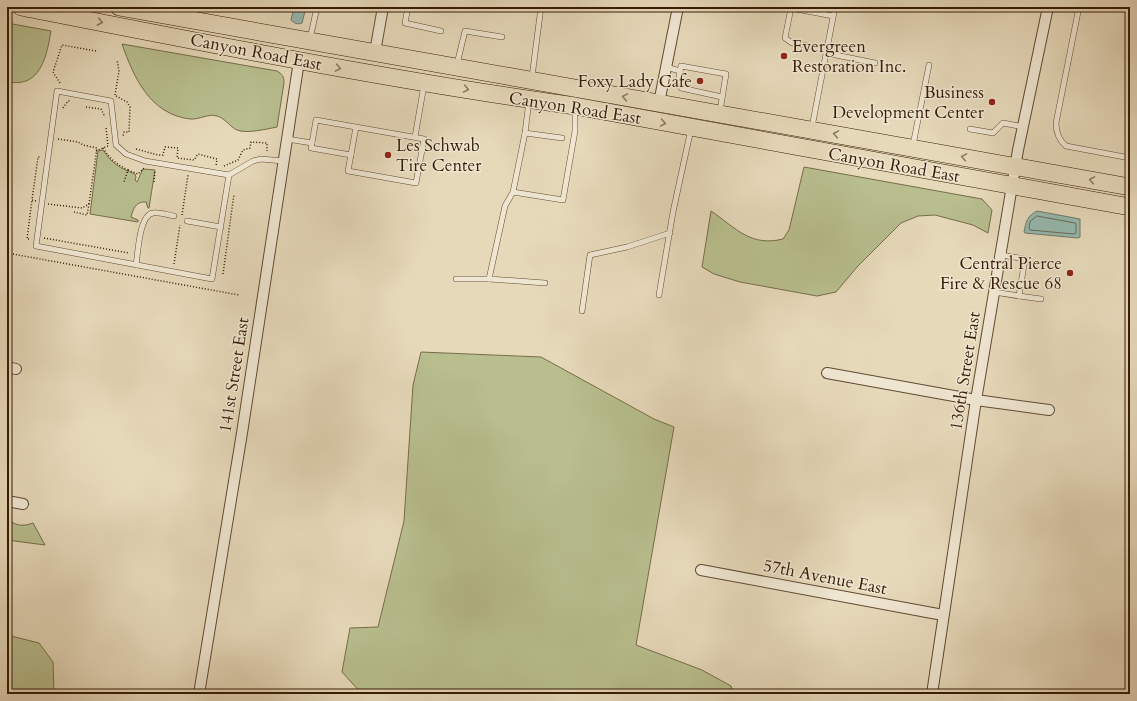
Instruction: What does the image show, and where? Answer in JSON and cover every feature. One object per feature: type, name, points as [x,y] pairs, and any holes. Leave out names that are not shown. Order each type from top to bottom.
[{"type":"main road","name":"Canyon Road East","points":[[20,7],[299,61],[529,100],[575,106],[1130,207]]},
{"type":"main road","name":"Canyon Road East","points":[[119,7],[193,14],[310,40],[1130,187]]},
{"type":"main road","points":[[299,61],[300,56],[304,53],[310,52],[375,52]]},
{"type":"main road","points":[[575,106],[650,111],[655,109],[659,103]]},
{"type":"street","points":[[375,52],[383,7]]},
{"type":"street","points":[[659,103],[678,7]]},
{"type":"street","name":"136th Street East","points":[[932,694],[976,400],[994,292],[1012,186],[1048,7]]},
{"type":"street","name":"141st Street East","points":[[199,694],[242,433],[299,61]]},
{"type":"street","points":[[827,373],[976,400],[1049,410]]},
{"type":"street","points":[[7,501],[23,504]]},
{"type":"street","name":"57th Avenue East","points":[[701,570],[943,615]]},
{"type":"lane","points":[[310,40],[317,7]]},
{"type":"lane","points":[[408,7],[405,24],[441,31]]},
{"type":"lane","points":[[532,80],[541,7]]},
{"type":"lane","points":[[811,130],[835,7]]},
{"type":"lane","points":[[1079,7],[1056,123],[1057,134],[1059,139],[1066,146],[1130,158]]},
{"type":"lane","points":[[833,16],[791,8],[785,38],[792,43],[875,63]]},
{"type":"lane","points":[[457,67],[465,31],[502,36]]},
{"type":"lane","points":[[913,148],[929,65]]},
{"type":"lane","points":[[719,114],[722,97],[726,74],[681,66],[678,82],[681,88],[722,97]]},
{"type":"lane","points":[[666,67],[680,71]]},
{"type":"lane","points":[[415,137],[424,82]]},
{"type":"lane","points":[[229,175],[212,279],[36,246],[57,91],[112,101],[116,145],[126,154],[145,162],[229,175],[253,161],[261,159],[283,161]]},
{"type":"lane","points":[[489,279],[505,206],[513,192],[526,133],[529,100]]},
{"type":"lane","points":[[513,192],[563,200],[575,131],[575,106]]},
{"type":"lane","points":[[351,155],[311,148],[316,120],[415,137],[424,139],[416,183],[348,171],[351,155],[356,127]]},
{"type":"lane","points":[[970,129],[993,133],[1003,123],[1024,127]]},
{"type":"lane","points":[[659,295],[691,128]]},
{"type":"lane","points":[[526,133],[562,138]]},
{"type":"lane","points":[[287,139],[312,143]]},
{"type":"lane","points":[[134,265],[145,218],[152,213],[174,216]]},
{"type":"lane","points":[[187,221],[221,226]]},
{"type":"lane","points":[[582,310],[590,255],[628,247],[670,233]]},
{"type":"lane","points":[[1001,255],[1025,259],[1020,296]]},
{"type":"lane","points":[[456,279],[489,279],[545,283]]},
{"type":"lane","points":[[994,292],[1041,299]]},
{"type":"path","points":[[60,84],[53,72],[62,45],[96,51]]},
{"type":"path","points":[[115,95],[119,71],[117,60]]},
{"type":"path","points":[[86,107],[101,109],[106,117],[106,136],[108,146],[96,150]]},
{"type":"path","points":[[58,138],[97,148],[96,150]]},
{"type":"path","points":[[103,148],[108,157],[115,163],[128,170],[138,174],[141,173],[143,168],[155,170],[154,182]]},
{"type":"path","points":[[89,204],[96,150]]},
{"type":"path","points":[[174,266],[191,160]]},
{"type":"path","points":[[124,182],[128,170]]},
{"type":"path","points":[[32,200],[27,239],[44,238],[131,254],[134,265],[133,276]]},
{"type":"path","points":[[7,253],[239,295]]},
{"type":"green space","points":[[7,23],[51,31],[47,52],[41,67],[32,78],[26,81],[16,83],[7,82]]},
{"type":"green space","points":[[122,44],[277,71],[284,79],[284,83],[277,127],[246,132],[234,129],[223,119],[214,115],[190,119],[176,116],[164,110],[154,102],[138,81]]},
{"type":"green space","points":[[103,150],[117,165],[135,174],[135,180],[137,182],[143,169],[155,170],[149,208],[146,202],[137,204],[131,217],[138,220],[138,222],[90,214],[98,151]]},
{"type":"green space","points":[[804,167],[982,199],[992,210],[988,233],[973,225],[935,215],[918,216],[901,223],[857,267],[836,292],[817,296],[740,282],[714,274],[702,267],[711,211],[736,229],[752,238],[771,241],[783,239],[789,230]]},
{"type":"green space","points":[[421,352],[541,357],[654,419],[674,427],[636,645],[702,670],[731,686],[734,694],[362,694],[342,672],[350,628],[378,627],[404,521],[413,385]]},
{"type":"green space","points":[[7,517],[9,520],[18,525],[33,523],[45,545],[7,540]]},
{"type":"green space","points":[[7,635],[39,643],[53,662],[54,694],[7,694]]},
{"type":"water","points":[[294,7],[306,7],[302,23],[299,24],[291,20]]},
{"type":"water","points":[[1037,211],[1080,219],[1080,237],[1025,233],[1025,225],[1031,215]]},
{"type":"place","name":"Evergreen Restoration Inc.","points":[[784,56]]},
{"type":"place","name":"Foxy Lady Cafe","points":[[700,81]]},
{"type":"place","name":"Business Development Center","points":[[992,102]]},
{"type":"place","name":"Les Schwab Tire Center","points":[[388,155]]},
{"type":"place","name":"Central Pierce Fire & Rescue 68","points":[[1070,273]]}]
